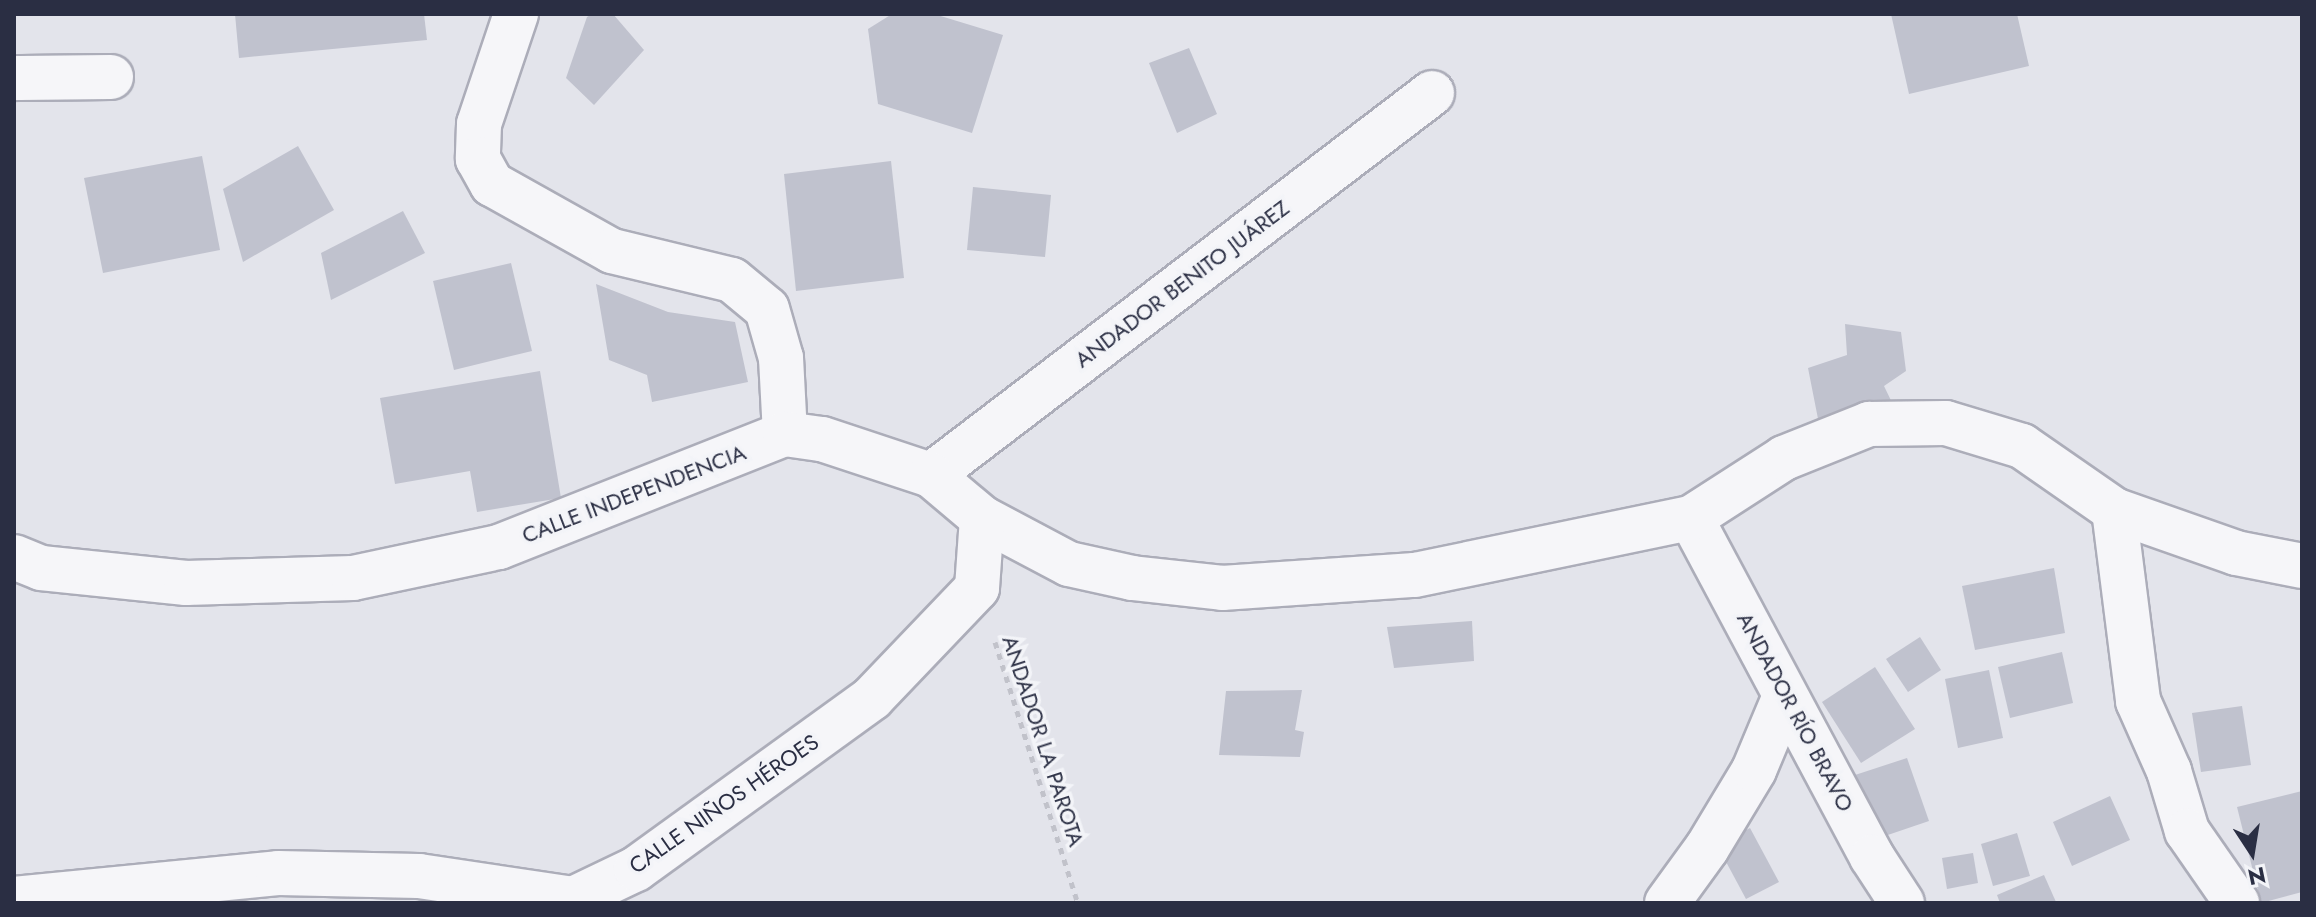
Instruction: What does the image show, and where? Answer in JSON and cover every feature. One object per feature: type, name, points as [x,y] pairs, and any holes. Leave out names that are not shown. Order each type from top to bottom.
[{"type":"street","points":[[516,14],[479,124],[478,159],[492,184],[612,251],[732,280],[767,309],[781,358],[785,434]]},
{"type":"street","points":[[14,78],[111,77]]},
{"type":"street","name":"ANDADOR BENITO JUÁREZ","points":[[931,475],[1432,93]]},
{"type":"street","points":[[1691,518],[1784,458],[1869,424],[1946,423],[2022,446],[2114,510],[2236,553],[2302,566]]},
{"type":"street","name":"CALLE INDEPENDENCIA","points":[[14,557],[41,568],[186,583],[353,578],[499,547],[785,434],[822,439],[931,475],[982,518],[1069,564],[1132,578],[1222,588],[1415,575],[1691,518]]},
{"type":"street","points":[[2114,510],[2138,701],[2169,771],[2187,831],[2237,903]]},
{"type":"street","points":[[977,588],[982,518]]},
{"type":"street","name":"ANDADOR RÍO BRAVO","points":[[1691,518],[1872,857],[1902,903]]},
{"type":"street","name":"CALLE NIÑOS HÉROES","points":[[14,899],[278,873],[419,876],[573,899],[636,869],[872,698],[977,588]]},
{"type":"street","points":[[1667,903],[1707,848],[1754,770],[1785,696]]},
{"type":"path","name":"ANDADOR LA PAROTA","points":[[977,588],[1078,903]]},
{"type":"building","points":[[235,14],[424,14],[427,40],[239,58]]},
{"type":"building","points":[[592,14],[613,14],[644,50],[594,105],[566,78],[587,17]]},
{"type":"building","points":[[892,14],[934,14],[1003,35],[972,133],[878,104],[868,29]]},
{"type":"building","points":[[1891,14],[2017,14],[2029,66],[1909,94]]},
{"type":"building","points":[[1189,48],[1217,114],[1177,133],[1149,63]]},
{"type":"building","points":[[298,146],[334,210],[243,262],[223,189]]},
{"type":"building","points":[[202,156],[220,250],[103,273],[84,178]]},
{"type":"building","points":[[891,161],[904,278],[796,291],[784,174]]},
{"type":"building","points":[[973,187],[1051,195],[1045,257],[967,250]]},
{"type":"building","points":[[403,211],[425,253],[331,300],[321,253]]},
{"type":"building","points":[[511,263],[532,351],[454,370],[433,281]]},
{"type":"building","points":[[596,284],[668,312],[735,322],[748,382],[652,402],[647,375],[609,360]]},
{"type":"building","points":[[1845,324],[1901,332],[1906,371],[1884,386],[1898,415],[1820,429],[1808,368],[1847,355]]},
{"type":"building","points":[[540,371],[561,498],[477,512],[470,471],[395,484],[380,398]]},
{"type":"building","points":[[2054,568],[2065,633],[1975,650],[1962,586]]},
{"type":"building","points":[[1472,621],[1474,661],[1394,668],[1387,627]]},
{"type":"building","points":[[1920,637],[1941,670],[1908,692],[1886,659]]},
{"type":"building","points":[[2062,652],[2073,703],[2010,718],[1998,667]]},
{"type":"building","points":[[1875,667],[1915,729],[1861,763],[1822,702]]},
{"type":"building","points":[[1989,670],[2003,738],[1958,748],[1945,679]]},
{"type":"building","points":[[1302,690],[1295,730],[1304,732],[1300,757],[1219,755],[1226,691]]},
{"type":"building","points":[[2242,706],[2251,765],[2201,772],[2192,713]]},
{"type":"building","points":[[1907,758],[1929,821],[1876,839],[1855,775]]},
{"type":"building","points":[[2302,791],[2302,892],[2261,903],[2237,807]]},
{"type":"building","points":[[2110,796],[2130,840],[2072,866],[2053,822]]},
{"type":"building","points":[[1750,828],[1779,882],[1746,899],[1717,845]]},
{"type":"building","points":[[2017,833],[2030,876],[1993,886],[1981,844]]},
{"type":"building","points":[[1973,853],[1978,883],[1947,889],[1942,858]]},
{"type":"building","points":[[2044,875],[2056,902],[2000,903],[1997,895]]}]
